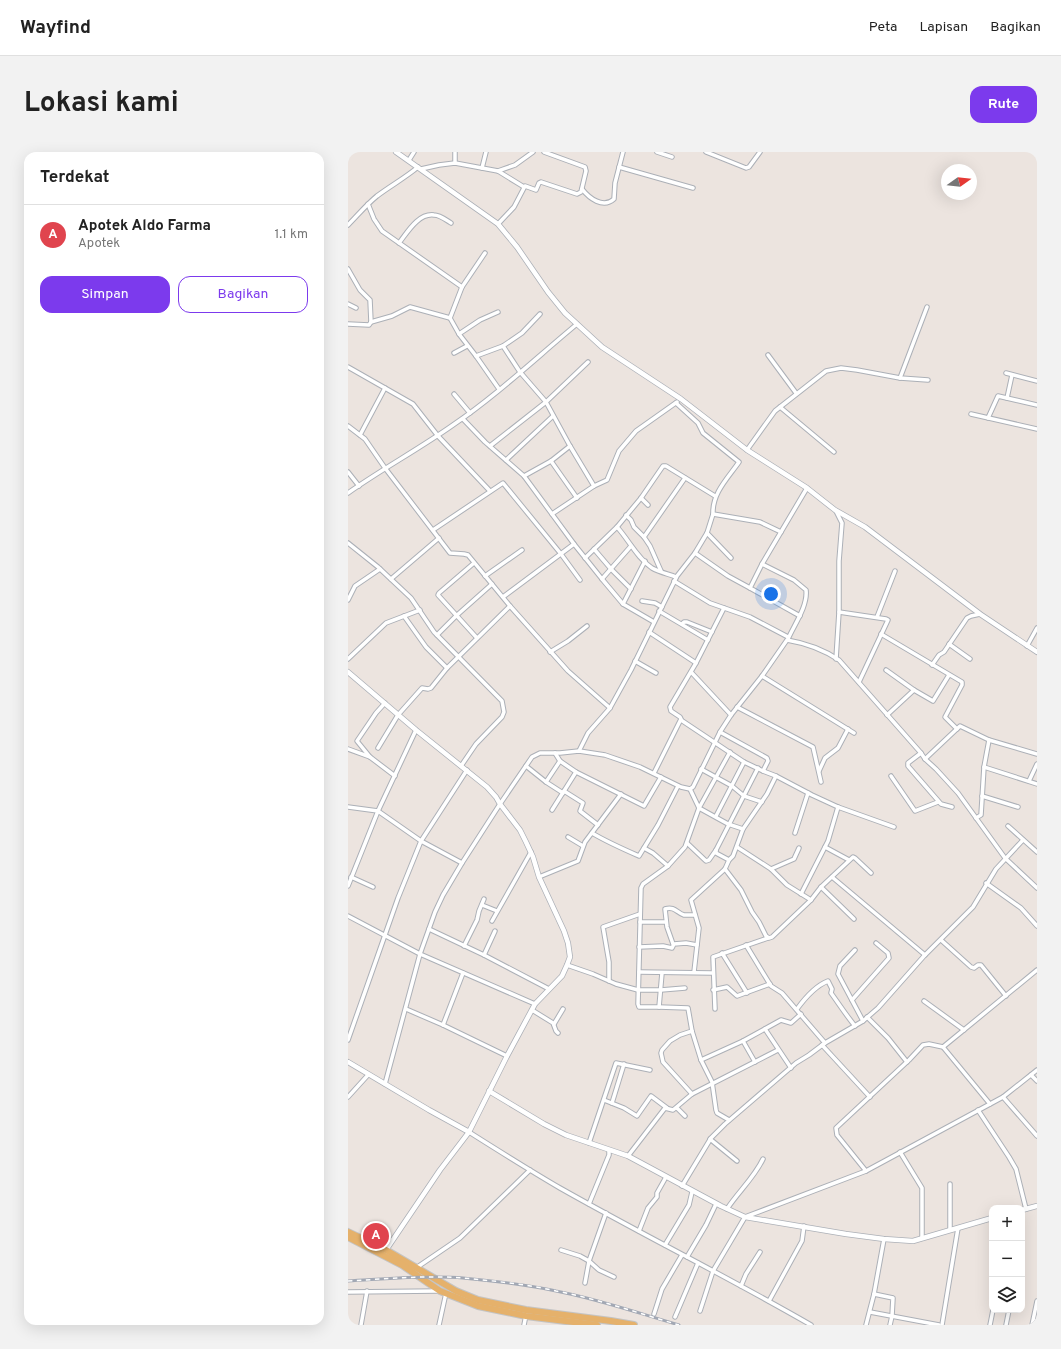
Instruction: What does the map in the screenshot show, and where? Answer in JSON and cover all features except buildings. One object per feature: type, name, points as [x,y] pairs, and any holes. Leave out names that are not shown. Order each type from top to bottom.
[{"type":"main road","points":[[348,1232],[386,1250],[441,1283],[468,1296],[526,1313],[597,1325]]},
{"type":"main road","points":[[348,1238],[402,1265],[443,1292],[484,1308],[611,1321],[634,1325]]},
{"type":"street","points":[[396,152],[498,224],[517,247],[548,292],[565,313],[602,347],[681,399],[747,450],[807,488],[836,510],[865,527],[980,614],[1037,652]]},
{"type":"street","points":[[409,160],[414,152]]},
{"type":"street","points":[[455,152],[455,163]]},
{"type":"street","points":[[482,168],[486,152]]},
{"type":"street","points":[[498,171],[515,165],[533,152]]},
{"type":"street","points":[[348,225],[368,204],[420,168],[439,165],[455,163],[498,171],[524,187],[526,186],[536,190],[541,182],[579,194],[582,189],[586,171],[585,168],[544,152]]},
{"type":"street","points":[[582,189],[592,200],[610,202],[614,198],[618,167],[623,152]]},
{"type":"street","points":[[657,152],[672,157]]},
{"type":"street","points":[[706,152],[746,168],[749,167],[760,152]]},
{"type":"street","points":[[618,167],[693,188]]},
{"type":"street","points":[[498,224],[514,207],[524,187]]},
{"type":"street","points":[[368,204],[374,219],[382,231],[462,287]]},
{"type":"street","points":[[399,243],[418,220],[427,215],[438,216],[450,223]]},
{"type":"street","points":[[450,318],[462,287],[485,253]]},
{"type":"street","points":[[348,269],[360,290],[370,300],[371,322]]},
{"type":"street","points":[[348,304],[356,308]]},
{"type":"street","points":[[348,324],[369,325],[371,322],[392,316],[410,307],[450,318],[467,346],[476,356],[499,389]]},
{"type":"street","points":[[900,378],[927,307]]},
{"type":"street","points":[[459,334],[480,320],[498,312]]},
{"type":"street","points":[[476,356],[503,346],[522,333],[540,314]]},
{"type":"street","points":[[348,493],[462,419],[577,324]]},
{"type":"street","points":[[454,353],[467,346]]},
{"type":"street","points":[[503,346],[520,372],[546,402],[594,486]]},
{"type":"street","points":[[768,355],[796,394]]},
{"type":"street","points":[[490,446],[546,402],[588,362]]},
{"type":"street","points":[[348,366],[413,404],[438,436],[490,491]]},
{"type":"street","points":[[747,450],[775,411],[820,374],[833,369],[841,368],[900,378],[928,380]]},
{"type":"street","points":[[1006,373],[1037,381]]},
{"type":"street","points":[[1007,398],[1012,375]]},
{"type":"street","points":[[360,435],[386,388]]},
{"type":"street","points":[[454,394],[470,413]]},
{"type":"street","points":[[988,418],[996,396],[1037,405]]},
{"type":"street","points":[[552,514],[594,486],[607,480],[619,451],[636,431],[681,399]]},
{"type":"street","points":[[579,751],[588,733],[610,708],[675,579],[696,553],[706,534],[713,514],[712,507],[715,496],[739,462],[703,433],[698,422],[676,403]]},
{"type":"street","points":[[780,407],[834,452]]},
{"type":"street","points":[[971,414],[1037,429]]},
{"type":"street","points":[[506,460],[553,416]]},
{"type":"street","points":[[462,419],[524,476],[574,544],[623,604],[654,622]]},
{"type":"street","points":[[348,426],[365,439],[450,553],[464,554],[468,556],[550,652],[568,671],[610,708]]},
{"type":"street","points":[[524,476],[551,461],[570,446]]},
{"type":"street","points":[[551,461],[577,498]]},
{"type":"street","points":[[585,558],[616,527],[641,498],[664,466],[715,496]]},
{"type":"street","points":[[348,472],[359,486]]},
{"type":"street","points":[[644,537],[685,478]]},
{"type":"street","points":[[433,530],[502,483],[505,484],[580,580]]},
{"type":"street","points":[[750,588],[762,564],[807,488]]},
{"type":"street","points":[[641,498],[648,505]]},
{"type":"street","points":[[836,510],[842,523],[839,561],[839,612],[836,658]]},
{"type":"street","points":[[713,514],[760,522],[781,532]]},
{"type":"street","points":[[626,515],[650,546],[661,571]]},
{"type":"street","points":[[616,527],[624,534],[631,546],[652,567],[675,579],[708,602],[750,617],[788,638],[836,658],[859,682],[925,759],[958,793],[1005,858],[1037,888]]},
{"type":"street","points":[[706,534],[731,558]]},
{"type":"street","points":[[391,579],[439,538]]},
{"type":"street","points":[[348,543],[380,569],[411,598],[437,635],[499,697],[504,706],[502,717],[476,744],[461,766]]},
{"type":"street","points":[[503,597],[574,544]]},
{"type":"street","points":[[602,579],[631,546]]},
{"type":"street","points":[[594,549],[610,569],[630,589]]},
{"type":"street","points":[[485,576],[522,550]]},
{"type":"street","points":[[696,553],[728,576],[800,616]]},
{"type":"street","points":[[623,604],[645,561]]},
{"type":"street","points":[[474,564],[438,594],[477,638]]},
{"type":"street","points":[[690,789],[693,787],[714,743],[731,715],[762,676],[788,638],[800,616],[806,599],[806,592],[804,588],[794,580],[762,564]]},
{"type":"street","points":[[348,600],[355,586],[380,569]]},
{"type":"street","points":[[877,617],[895,571]]},
{"type":"street","points":[[437,635],[492,584]]},
{"type":"street","points":[[642,601],[655,603],[662,607]]},
{"type":"street","points":[[378,748],[398,715],[422,688],[429,689],[447,668],[510,606]]},
{"type":"street","points":[[724,608],[696,663],[670,708],[671,711],[680,717],[680,720],[744,762],[838,807],[894,827]]},
{"type":"street","points":[[348,660],[386,623],[420,610]]},
{"type":"street","points":[[659,611],[708,640]]},
{"type":"street","points":[[839,612],[888,620],[859,682]]},
{"type":"street","points":[[932,665],[937,657],[944,652],[967,618],[980,614]]},
{"type":"street","points":[[404,616],[426,647],[447,668]]},
{"type":"street","points":[[682,624],[687,622],[712,632]]},
{"type":"street","points":[[550,652],[568,641],[587,626]]},
{"type":"street","points":[[1027,646],[1037,628]]},
{"type":"street","points":[[649,632],[696,663]]},
{"type":"street","points":[[881,634],[962,683],[945,717],[957,728]]},
{"type":"street","points":[[949,644],[970,659]]},
{"type":"street","points":[[635,661],[656,673]]},
{"type":"street","points":[[886,670],[914,690],[933,701],[949,675]]},
{"type":"street","points":[[348,672],[416,730],[487,787],[496,797],[520,830],[531,852],[539,877],[564,931],[570,952],[568,966],[562,976],[535,1004],[469,1132],[444,1164],[386,1250]]},
{"type":"street","points":[[691,672],[731,715]]},
{"type":"street","points":[[762,676],[854,732]]},
{"type":"street","points":[[887,715],[914,690]]},
{"type":"street","points":[[385,703],[376,713],[357,741],[358,744],[370,756],[395,776]]},
{"type":"street","points":[[737,707],[813,747],[821,782]]},
{"type":"street","points":[[654,773],[680,720]]},
{"type":"street","points":[[925,759],[957,728],[962,727],[989,740],[1037,754]]},
{"type":"street","points":[[819,772],[824,758],[838,748],[848,729]]},
{"type":"street","points":[[348,886],[378,812],[416,730]]},
{"type":"street","points":[[720,732],[767,758],[768,761],[763,771]]},
{"type":"street","points":[[976,818],[981,815],[984,767],[989,740]]},
{"type":"street","points":[[348,749],[370,756]]},
{"type":"street","points":[[385,1084],[420,954],[435,912],[462,863],[500,804],[532,757],[536,754],[579,751],[605,755],[654,773],[678,786],[690,789],[700,808],[728,824],[743,829]]},
{"type":"street","points":[[729,1120],[717,1113],[712,1082],[701,1060],[692,1031],[688,1008],[639,1007],[638,990],[642,886],[668,866],[683,850],[700,808],[730,752]]},
{"type":"street","points":[[555,753],[560,761],[576,772],[644,806],[661,777]]},
{"type":"street","points":[[921,753],[907,765],[938,802],[944,806],[952,807]]},
{"type":"street","points":[[546,782],[560,761]]},
{"type":"street","points":[[716,816],[744,762]]},
{"type":"street","points":[[1029,781],[1037,764]]},
{"type":"street","points":[[526,766],[546,782],[583,803],[580,812],[598,825]]},
{"type":"street","points":[[984,767],[1037,784]]},
{"type":"street","points":[[687,843],[707,861],[716,850],[758,768]]},
{"type":"street","points":[[701,769],[732,786],[744,796],[762,802]]},
{"type":"street","points":[[348,1040],[398,898],[422,841],[466,770]]},
{"type":"street","points":[[552,810],[576,772]]},
{"type":"street","points":[[694,972],[699,928],[691,900],[725,869],[729,860],[733,856],[743,829],[762,802],[776,776]]},
{"type":"street","points":[[891,776],[915,812],[938,802]]},
{"type":"street","points":[[592,833],[611,844],[618,845],[639,856],[678,786]]},
{"type":"street","points":[[795,833],[808,793]]},
{"type":"street","points":[[539,877],[578,861],[583,846],[621,794]]},
{"type":"street","points":[[982,796],[1018,807]]},
{"type":"street","points":[[348,807],[378,812],[422,841],[462,863]]},
{"type":"street","points":[[801,894],[830,837],[838,807]]},
{"type":"street","points":[[1008,826],[1037,852]]},
{"type":"street","points":[[568,837],[583,846]]},
{"type":"street","points":[[682,1186],[710,1140],[729,1120],[791,1068],[823,1044],[863,1021],[878,1008],[925,955],[972,907],[996,869],[1024,840]]},
{"type":"street","points":[[736,847],[770,869],[787,886],[811,900]]},
{"type":"street","points":[[825,847],[849,860]]},
{"type":"street","points":[[644,848],[653,853],[668,866]]},
{"type":"street","points":[[770,869],[794,859],[799,848]]},
{"type":"street","points":[[716,850],[716,853],[729,860]]},
{"type":"street","points":[[492,921],[531,852]]},
{"type":"street","points":[[715,1008],[712,973],[713,957],[772,937],[811,900],[849,860],[854,857],[871,873]]},
{"type":"street","points":[[725,869],[741,890],[768,938]]},
{"type":"street","points":[[351,877],[374,887]]},
{"type":"street","points":[[832,877],[925,955]]},
{"type":"street","points":[[986,883],[1020,908],[1037,926]]},
{"type":"street","points":[[821,888],[854,919]]},
{"type":"street","points":[[464,946],[477,920],[484,899]]},
{"type":"street","points":[[482,905],[497,911]]},
{"type":"street","points":[[673,944],[666,922],[665,912],[667,908],[677,910],[682,915],[695,915]]},
{"type":"street","points":[[609,981],[608,958],[603,927],[640,914]]},
{"type":"street","points":[[348,916],[420,954],[535,1004]]},
{"type":"street","points":[[640,922],[666,922]]},
{"type":"street","points":[[429,929],[484,954],[549,989]]},
{"type":"street","points":[[484,954],[495,931]]},
{"type":"street","points":[[941,940],[971,967],[974,968],[981,965],[1006,996]]},
{"type":"street","points":[[639,947],[663,946],[672,948],[673,944],[686,943],[697,945]]},
{"type":"street","points":[[852,1000],[889,958],[888,954],[876,943]]},
{"type":"street","points":[[746,945],[770,984],[782,992],[801,1014],[823,1044],[870,1097]]},
{"type":"street","points":[[855,950],[840,966],[838,972],[863,1021]]},
{"type":"street","points":[[722,953],[747,993]]},
{"type":"street","points":[[568,966],[621,986],[638,990],[685,988]]},
{"type":"street","points":[[942,1047],[1037,970]]},
{"type":"street","points":[[444,1025],[463,972]]},
{"type":"street","points":[[639,972],[712,973]]},
{"type":"street","points":[[660,1007],[662,973]]},
{"type":"street","points":[[797,1010],[816,988],[828,981],[832,989],[831,993],[839,1003],[844,1013],[855,1026]]},
{"type":"street","points":[[713,990],[727,987],[736,996],[770,984]]},
{"type":"street","points":[[924,1001],[964,1030]]},
{"type":"street","points":[[406,1009],[444,1025],[507,1056]]},
{"type":"street","points":[[554,1024],[563,1009]]},
{"type":"street","points":[[532,1010],[554,1024],[558,1033]]},
{"type":"street","points":[[701,1060],[743,1041],[782,1020],[791,1023],[801,1014]]},
{"type":"street","points":[[867,1017],[888,1038],[907,1062]]},
{"type":"street","points":[[765,1029],[791,1068]]},
{"type":"street","points":[[692,1031],[680,1035],[670,1041],[661,1053],[663,1062],[692,1094]]},
{"type":"street","points":[[743,1041],[755,1062]]},
{"type":"street","points":[[866,1171],[835,1132],[838,1126],[907,1062],[923,1045],[930,1044],[942,1047],[990,1104]]},
{"type":"street","points":[[604,1100],[624,1108],[637,1116],[652,1096],[667,1108],[672,1110],[677,1108],[692,1094],[712,1082],[778,1050]]},
{"type":"street","points":[[348,1062],[589,1204],[687,1258],[770,1301],[811,1325]]},
{"type":"street","points":[[589,1143],[615,1064],[618,1062],[650,1070]]},
{"type":"street","points":[[612,1104],[624,1064]]},
{"type":"street","points":[[700,1310],[713,1271],[745,1217],[866,1171],[1003,1097],[1037,1070]]},
{"type":"street","points":[[348,1097],[368,1074]]},
{"type":"street","points":[[1031,1074],[1037,1081]]},
{"type":"street","points":[[489,1091],[544,1124],[566,1135],[628,1156],[692,1192],[745,1217],[884,1239],[913,1240],[989,1219]]},
{"type":"street","points":[[1003,1097],[1037,1136]]},
{"type":"street","points":[[628,1156],[664,1109],[667,1108]]},
{"type":"street","points":[[677,1108],[685,1116]]},
{"type":"street","points":[[978,1110],[1016,1169],[1023,1205]]},
{"type":"street","points":[[710,1140],[737,1161]]},
{"type":"street","points":[[589,1204],[609,1155],[608,1150]]},
{"type":"street","points":[[900,1152],[922,1188],[922,1238]]},
{"type":"street","points":[[726,1209],[749,1181],[763,1159]]},
{"type":"street","points":[[416,1268],[460,1238],[530,1170]]},
{"type":"street","points":[[639,1231],[648,1208],[657,1197],[657,1193],[666,1177]]},
{"type":"street","points":[[950,1184],[950,1230]]},
{"type":"street","points":[[665,1246],[689,1205],[692,1192]]},
{"type":"street","points":[[687,1258],[716,1204]]},
{"type":"street","points":[[1025,1210],[1037,1206]]},
{"type":"street","points":[[585,1283],[589,1261],[606,1213]]},
{"type":"street","points":[[770,1301],[802,1241],[804,1226]]},
{"type":"street","points":[[942,1325],[958,1228]]},
{"type":"street","points":[[866,1325],[874,1294],[884,1239]]},
{"type":"street","points":[[561,1250],[580,1256],[589,1261],[599,1270],[614,1277]]},
{"type":"street","points":[[741,1286],[746,1274],[760,1252]]},
{"type":"street","points":[[654,1314],[662,1289],[682,1255]]},
{"type":"street","points":[[675,1317],[698,1263]]},
{"type":"street","points":[[361,1325],[367,1291]]},
{"type":"street","points":[[348,1292],[443,1292],[439,1325]]},
{"type":"street","points":[[874,1294],[893,1298],[890,1325]]},
{"type":"street","points":[[1032,1325],[1037,1300]]},
{"type":"street","points":[[870,1312],[939,1325]]},
{"type":"street","points":[[524,1325],[526,1313]]},
{"type":"street","points":[[990,1325],[992,1313]]},
{"type":"street","points":[[1006,1325],[1008,1313]]},
{"type":"railway","points":[[348,1281],[435,1277],[463,1278],[510,1283],[587,1298],[679,1325]]},
{"type":"place","name":"Apotek Aldo Farma","points":[[376,1236]]}]
